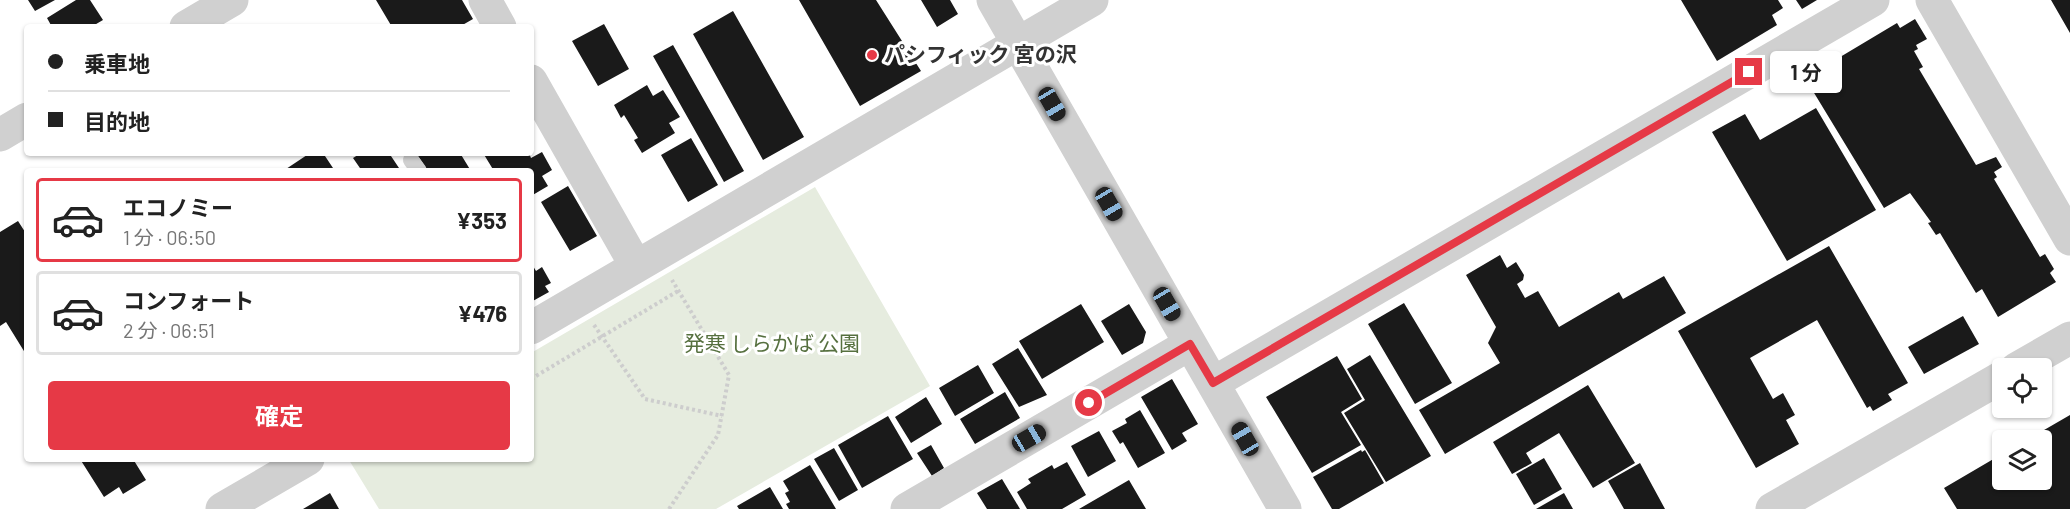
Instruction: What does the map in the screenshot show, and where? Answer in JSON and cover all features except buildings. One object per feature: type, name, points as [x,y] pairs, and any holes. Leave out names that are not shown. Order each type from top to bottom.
[{"type":"street","points":[[191,24],[232,0]]},
{"type":"street","points":[[485,0],[498,24]]},
{"type":"street","points":[[993,0],[1213,383],[1272,504]]},
{"type":"street","points":[[534,326],[1092,0]]},
{"type":"street","points":[[1213,383],[1873,0]]},
{"type":"street","points":[[1932,0],[2070,239]]},
{"type":"street","points":[[534,86],[636,266]]},
{"type":"street","points":[[0,135],[24,121]]},
{"type":"street","points":[[2035,358],[2070,338]]},
{"type":"street","points":[[907,509],[1190,344]]},
{"type":"street","points":[[1772,509],[1992,383]]},
{"type":"street","points":[[222,509],[303,462]]},
{"type":"path","points":[[669,509],[718,435],[729,375],[670,277]]},
{"type":"path","points":[[534,378],[678,291]]},
{"type":"path","points":[[593,323],[645,399],[722,416]]},
{"type":"green space","name":"発寒 しらかば 公園","points":[[815,187],[930,386],[716,509],[379,509],[350,462],[534,462],[534,351]]},
{"type":"place","name":"パシフィック 宮の沢","points":[[872,55]]},
{"type":"route","points":[[1089,403],[1190,344],[1213,383],[1749,72]]}]
